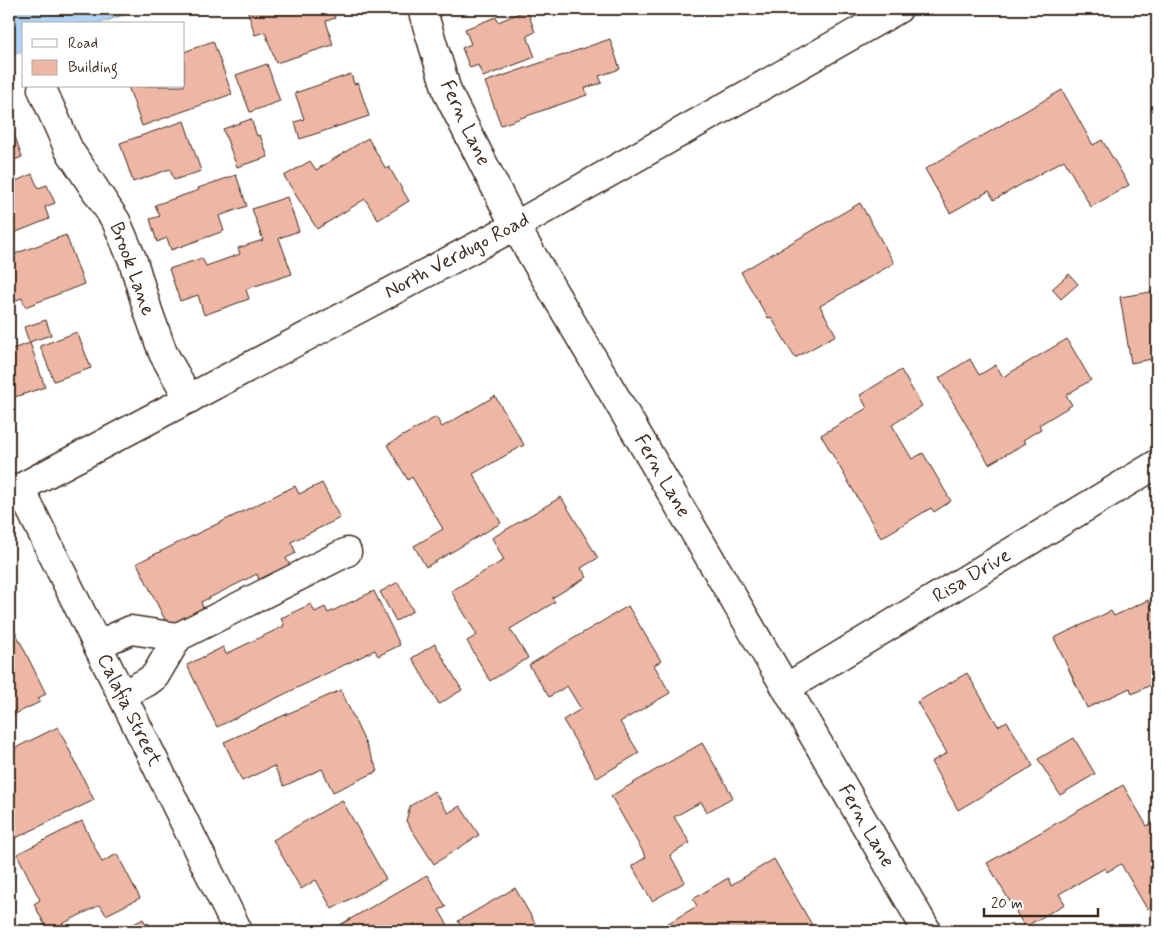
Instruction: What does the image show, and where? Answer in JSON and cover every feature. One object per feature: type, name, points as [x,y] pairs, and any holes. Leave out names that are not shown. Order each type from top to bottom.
[{"type":"street","name":"Fern Lane","points":[[422,9],[448,94],[515,226],[927,931]]},
{"type":"street","name":"North Verdugo Road","points":[[14,490],[189,400],[515,226],[887,12]]},
{"type":"street","name":"Brook Lane","points":[[42,89],[69,150],[116,221],[133,261],[163,353],[189,400]]},
{"type":"street","name":"Risa Drive","points":[[786,688],[1157,464]]},
{"type":"street","name":"Calafia Street","points":[[14,490],[97,645],[238,931]]},
{"type":"street","points":[[122,695],[155,676],[178,637],[347,552]]},
{"type":"street","points":[[97,645],[131,630],[178,637]]},
{"type":"water","points":[[9,9],[139,9],[103,22],[22,22],[22,52],[9,57]]},
{"type":"building","points":[[247,9],[332,9],[335,18],[326,21],[333,45],[276,63],[265,32],[255,35]]},
{"type":"building","points":[[527,10],[535,32],[527,36],[535,57],[483,77],[478,65],[470,68],[462,48],[471,44],[465,29],[496,17],[498,22]]},
{"type":"building","points":[[610,39],[620,69],[599,76],[602,83],[585,88],[587,95],[501,125],[485,82]]},
{"type":"building","points":[[213,41],[232,94],[142,126],[129,88],[185,88],[185,52]]},
{"type":"building","points":[[267,64],[280,101],[250,112],[236,75]]},
{"type":"building","points":[[351,74],[354,84],[358,83],[369,116],[300,139],[295,122],[304,119],[295,93]]},
{"type":"building","points":[[1062,90],[1093,145],[1102,140],[1129,185],[1091,207],[1064,160],[994,200],[989,191],[950,213],[925,169]]},
{"type":"building","points":[[9,119],[22,157],[9,162]]},
{"type":"building","points":[[251,119],[257,136],[260,135],[268,157],[237,167],[223,129]]},
{"type":"building","points":[[184,121],[201,171],[174,180],[170,169],[133,182],[120,143]]},
{"type":"building","points":[[368,138],[386,169],[389,167],[409,201],[378,220],[365,199],[317,229],[284,176],[310,161],[316,170]]},
{"type":"building","points":[[32,174],[38,188],[47,185],[55,203],[45,207],[49,219],[9,235],[9,184]]},
{"type":"building","points":[[236,175],[247,206],[219,216],[224,231],[171,250],[167,238],[157,242],[150,219],[160,216],[155,205]]},
{"type":"building","points":[[287,197],[299,231],[279,238],[292,274],[246,289],[249,299],[204,315],[198,295],[180,301],[169,269],[202,258],[206,266],[240,254],[238,248],[263,240],[252,209]]},
{"type":"building","points":[[860,203],[894,263],[820,306],[836,335],[795,358],[771,317],[768,318],[741,272]]},
{"type":"building","points":[[66,235],[84,284],[25,307],[22,298],[9,303],[9,256]]},
{"type":"building","points":[[1069,274],[1078,284],[1061,299],[1052,289]]},
{"type":"building","points":[[1157,291],[1157,358],[1131,363],[1120,297]]},
{"type":"building","points":[[46,320],[51,335],[29,342],[24,327]]},
{"type":"building","points":[[77,332],[91,368],[54,381],[40,346]]},
{"type":"building","points":[[1067,339],[1091,380],[1066,395],[1072,405],[1039,425],[1041,429],[1023,440],[1026,443],[989,464],[939,378],[970,359],[979,375],[996,365],[1003,377]]},
{"type":"building","points":[[30,343],[45,387],[12,398],[15,405],[9,407],[9,350]]},
{"type":"building","points":[[901,370],[922,406],[892,425],[912,459],[923,453],[951,501],[934,512],[931,508],[881,538],[821,435],[867,408],[860,395]]},
{"type":"building","points":[[495,396],[524,445],[473,474],[501,523],[426,567],[414,546],[443,529],[412,477],[408,480],[387,445],[436,417],[442,427]]},
{"type":"building","points":[[322,483],[340,518],[291,542],[296,553],[286,558],[290,566],[259,580],[257,574],[201,602],[203,608],[168,626],[137,563],[295,486],[299,494]]},
{"type":"building","points":[[561,497],[598,558],[581,568],[587,577],[552,598],[555,602],[510,629],[528,658],[490,681],[467,641],[477,635],[451,591],[504,560],[492,538]]},
{"type":"building","points":[[398,582],[413,611],[396,621],[380,592]]},
{"type":"building","points":[[374,591],[400,645],[378,656],[375,650],[217,727],[187,665],[223,647],[226,654],[284,626],[281,618],[311,604],[315,612],[325,607],[328,613]]},
{"type":"building","points":[[1148,600],[1152,609],[1157,607],[1157,682],[1132,694],[1130,688],[1087,708],[1054,638],[1111,611],[1114,616]]},
{"type":"building","points":[[628,606],[661,661],[654,665],[670,693],[620,722],[639,753],[597,778],[563,720],[581,709],[567,686],[549,697],[529,665]]},
{"type":"building","points":[[13,627],[46,694],[38,698],[40,702],[9,717],[9,630]]},
{"type":"building","points":[[435,644],[462,690],[439,704],[412,658]]},
{"type":"building","points":[[967,673],[998,726],[1007,721],[1033,766],[958,810],[931,762],[947,753],[917,702]]},
{"type":"building","points":[[341,690],[378,771],[333,792],[322,769],[284,786],[274,766],[242,781],[224,742]]},
{"type":"building","points":[[58,727],[94,800],[16,838],[9,823],[9,806],[12,804],[9,798],[9,751]]},
{"type":"building","points":[[1074,738],[1095,774],[1060,795],[1038,759]]},
{"type":"building","points":[[702,743],[733,797],[707,812],[701,802],[674,817],[690,843],[670,855],[685,882],[652,901],[632,866],[646,857],[611,796]]},
{"type":"building","points":[[1123,785],[1147,826],[1157,820],[1157,903],[1147,909],[1121,864],[1107,872],[1105,868],[1059,894],[1065,904],[1025,927],[987,863]]},
{"type":"building","points":[[434,791],[448,813],[460,806],[479,835],[434,864],[406,821],[410,806]]},
{"type":"building","points":[[342,800],[386,879],[332,909],[316,880],[301,889],[273,840]]},
{"type":"building","points":[[82,821],[102,862],[117,854],[140,898],[106,915],[100,905],[48,931],[34,904],[40,900],[17,854]]},
{"type":"building","points":[[774,859],[812,925],[802,931],[655,931],[697,906],[693,899],[728,878],[731,885]]},
{"type":"building","points":[[427,875],[446,907],[439,910],[450,929],[447,931],[331,931],[331,930]]},
{"type":"building","points":[[515,888],[535,923],[521,931],[464,931],[458,921]]},
{"type":"building","points":[[143,919],[153,931],[121,931]]}]
